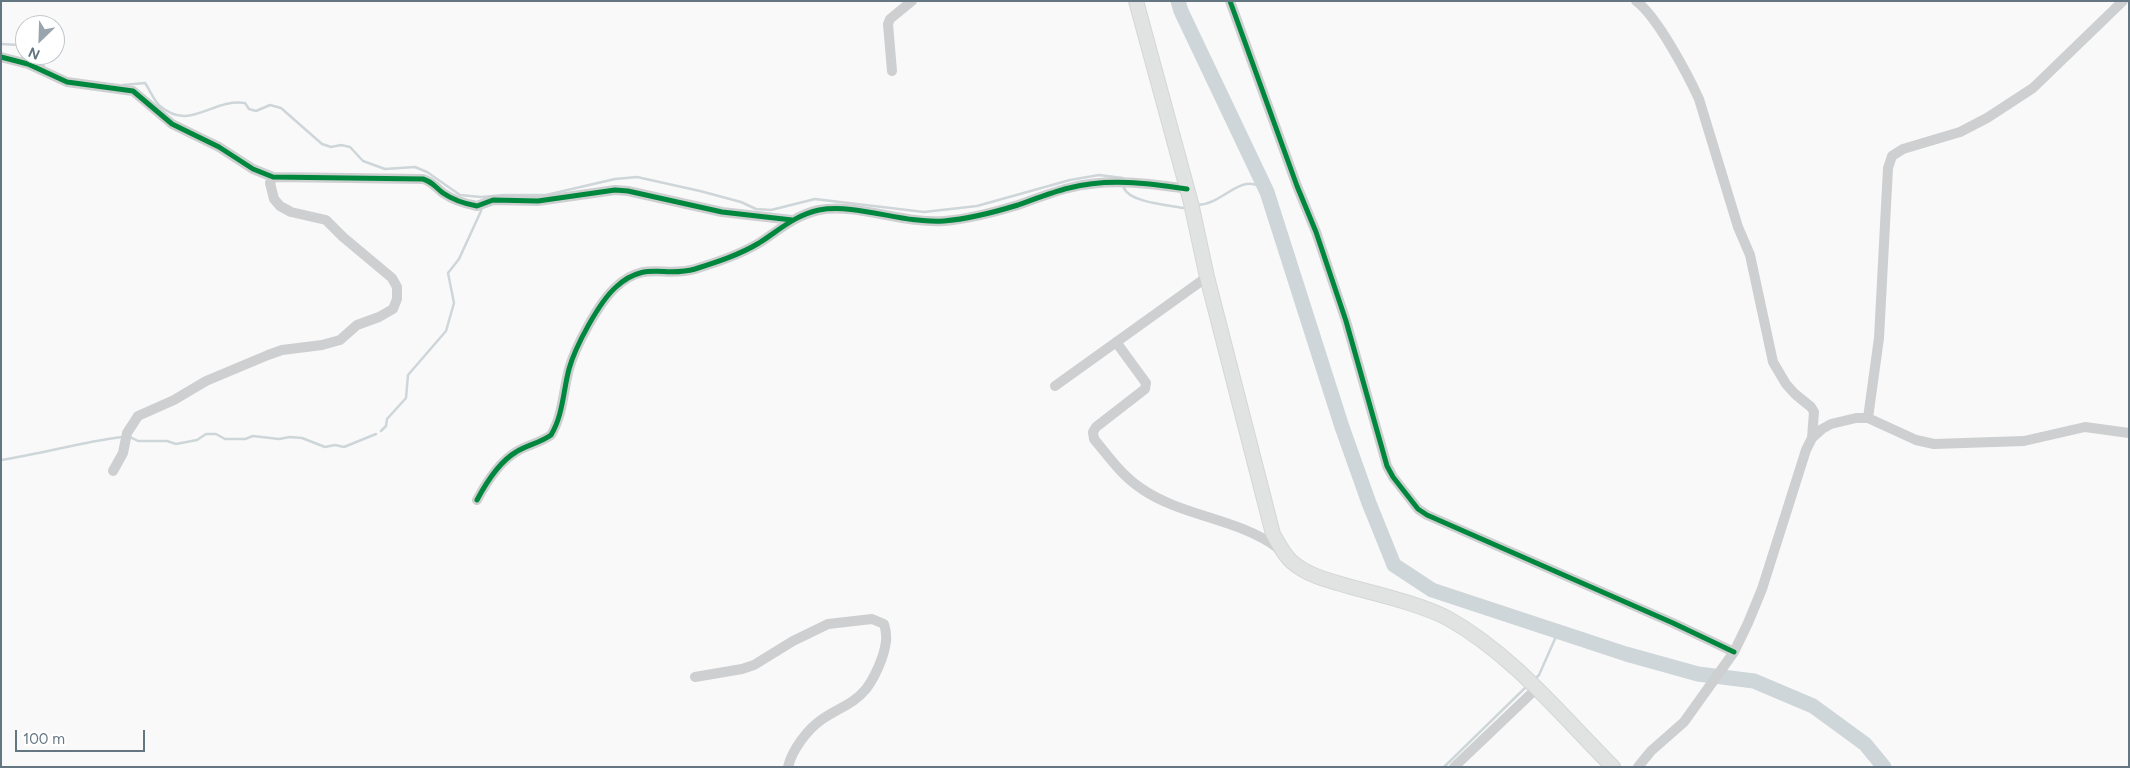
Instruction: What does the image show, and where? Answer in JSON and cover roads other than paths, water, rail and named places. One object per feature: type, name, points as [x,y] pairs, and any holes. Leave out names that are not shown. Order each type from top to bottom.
[{"type":"main road","points":[[1136,1],[1186,189],[1273,534],[1281,550],[1293,562],[1308,572],[1326,580],[1398,600],[1448,618],[1491,647],[1532,685],[1613,767]]},
{"type":"street","points":[[892,71],[888,24],[890,19],[912,1]]},
{"type":"street","points":[[1230,1],[1297,186],[1316,232],[1346,321],[1387,466],[1401,488],[1418,509],[1427,515],[1673,623],[1732,655]]},
{"type":"street","points":[[1636,1],[1648,12],[1699,99],[1738,227],[1750,255],[1773,362],[1786,384],[1814,412],[1812,438],[1806,450],[1762,589],[1748,623],[1732,655],[1684,722],[1650,751],[1638,767]]},
{"type":"street","points":[[1868,418],[1879,338],[1887,177],[1892,156],[1903,149],[1960,132],[1987,118],[2033,88],[2122,1]]},
{"type":"street","points":[[1,57],[28,64],[67,82],[133,91],[172,124],[219,147],[253,170],[273,177],[423,179],[432,182],[443,193],[454,199],[477,206],[492,200],[538,201],[604,190],[628,191],[722,212],[792,220]]},
{"type":"street","points":[[114,471],[124,453],[127,433],[138,416],[146,411],[174,400],[206,380],[268,355],[282,350],[322,345],[340,340],[357,325],[379,317],[393,309],[397,299],[397,287],[392,278],[326,220],[291,212],[280,206],[274,199],[270,183],[273,177]]},
{"type":"street","points":[[477,500],[484,486],[505,460],[516,452],[551,435],[561,412],[573,359],[605,298],[615,287],[638,273],[649,270],[692,270],[732,256],[759,243],[792,220],[818,210],[842,209],[902,219],[944,221],[1016,206],[1069,188],[1099,183],[1148,183],[1186,189]]},
{"type":"street","points":[[1055,386],[1207,277]]},
{"type":"street","points":[[1116,342],[1146,384],[1145,389],[1096,427],[1093,432],[1094,439],[1124,475],[1142,489],[1178,507],[1231,524],[1266,538],[1281,550]]},
{"type":"street","points":[[1812,438],[1831,424],[1856,418],[1868,418],[1916,440],[1934,444],[2024,440],[2085,427],[2129,433]]},
{"type":"street","points":[[695,677],[742,669],[754,665],[793,641],[828,624],[872,619],[884,624],[887,634],[884,651],[876,673],[865,690],[848,705],[821,720],[799,744],[788,767]]},
{"type":"street","points":[[1454,767],[1532,685]]},
{"type":"waterway","points":[[1178,1],[1181,11],[1267,192],[1342,427],[1369,503],[1394,565],[1432,590],[1626,654],[1698,674],[1754,681],[1813,706],[1865,744],[1884,767]]},
{"type":"waterway","points":[[1,44],[15,45]]},
{"type":"waterway","points":[[123,85],[145,83],[160,106],[171,113],[181,116],[233,103],[245,103],[249,109],[256,111],[270,105],[281,108],[322,144],[331,147],[341,145],[350,147],[363,161],[385,169],[415,167],[427,172],[460,195],[481,197],[546,195],[615,179],[637,177],[741,202],[756,209],[771,210],[815,199],[924,212],[977,206],[1070,180],[1099,175],[1123,178]]},
{"type":"waterway","points":[[1198,205],[1217,199],[1242,185],[1258,186],[1267,192]]},
{"type":"waterway","points":[[1124,188],[1127,193],[1141,200],[1183,208]]},
{"type":"waterway","points":[[381,431],[386,426],[387,419],[406,398],[408,375],[446,331],[454,303],[448,273],[459,259],[481,211],[481,207]]},
{"type":"waterway","points":[[130,437],[138,441],[167,441],[176,444],[197,440],[206,434],[216,434],[225,439],[245,439],[253,436],[279,439],[290,437],[302,438],[325,447],[335,445],[344,447],[376,434]]},
{"type":"waterway","points":[[1,460],[122,437]]},
{"type":"waterway","points":[[1535,679],[1539,675],[1558,632]]},
{"type":"waterway","points":[[1444,767],[1527,686]]}]
